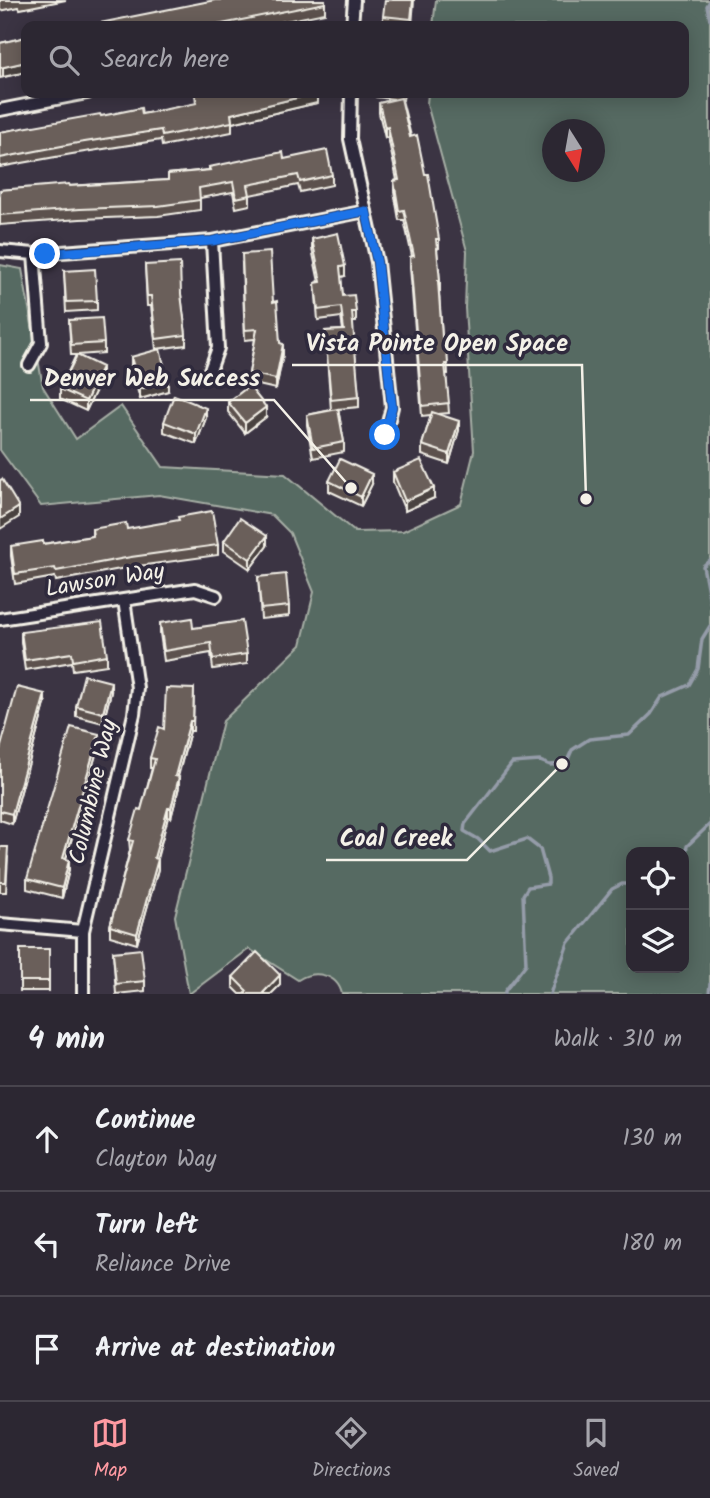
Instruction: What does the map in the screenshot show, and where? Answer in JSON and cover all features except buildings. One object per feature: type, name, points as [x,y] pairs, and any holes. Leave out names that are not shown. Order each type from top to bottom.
[{"type":"street","points":[[352,21],[354,0]]},
{"type":"street","points":[[0,110],[61,98]]},
{"type":"street","points":[[351,98],[350,139],[377,262],[392,407],[385,435]]},
{"type":"street","points":[[0,250],[34,254],[212,241],[366,211]]},
{"type":"street","points":[[209,373],[218,348],[212,241]]},
{"type":"street","points":[[29,365],[41,342],[34,254]]},
{"type":"street","name":"Lawson Way","points":[[0,619],[195,589],[216,596]]},
{"type":"street","name":"Columbine Way","points":[[83,994],[83,931],[134,714],[136,688],[124,600]]},
{"type":"street","points":[[0,925],[83,931]]},
{"type":"green space","points":[[436,0],[710,0],[710,994],[342,994],[335,982],[324,975],[311,975],[298,980],[249,949],[189,994],[175,916],[223,721],[301,645],[314,592],[290,533],[272,515],[159,495],[41,506],[0,450],[0,265],[22,269],[43,387],[76,439],[121,406],[163,467],[285,474],[355,532],[403,531],[461,504],[474,451],[465,308],[467,251],[428,98],[689,98],[689,21],[434,21]]},
{"type":"waterway","points":[[710,1],[707,6],[710,20]]},
{"type":"waterway","points":[[710,560],[703,566],[710,602]]},
{"type":"waterway","points":[[505,994],[526,964],[523,895],[528,887],[548,884],[548,878],[540,849],[527,839],[490,851],[478,839],[464,831],[465,824],[512,763],[540,761],[550,765],[562,764],[572,750],[589,739],[629,735],[651,714],[662,697],[689,685],[698,669],[702,639],[710,626]]},
{"type":"waterway","points":[[687,847],[710,824]]},
{"type":"waterway","points":[[550,994],[568,943],[612,889],[626,884]]},
{"type":"waterway","points":[[709,994],[710,984]]},
{"type":"place","name":"Denver Web Success","points":[[351,488]]},
{"type":"place","name":"Vista Pointe Open Space","points":[[586,499]]},
{"type":"place","name":"Coal Creek","points":[[562,764]]},
{"type":"route","points":[[45,254],[212,241],[366,211],[377,262],[392,407],[385,435]]}]
